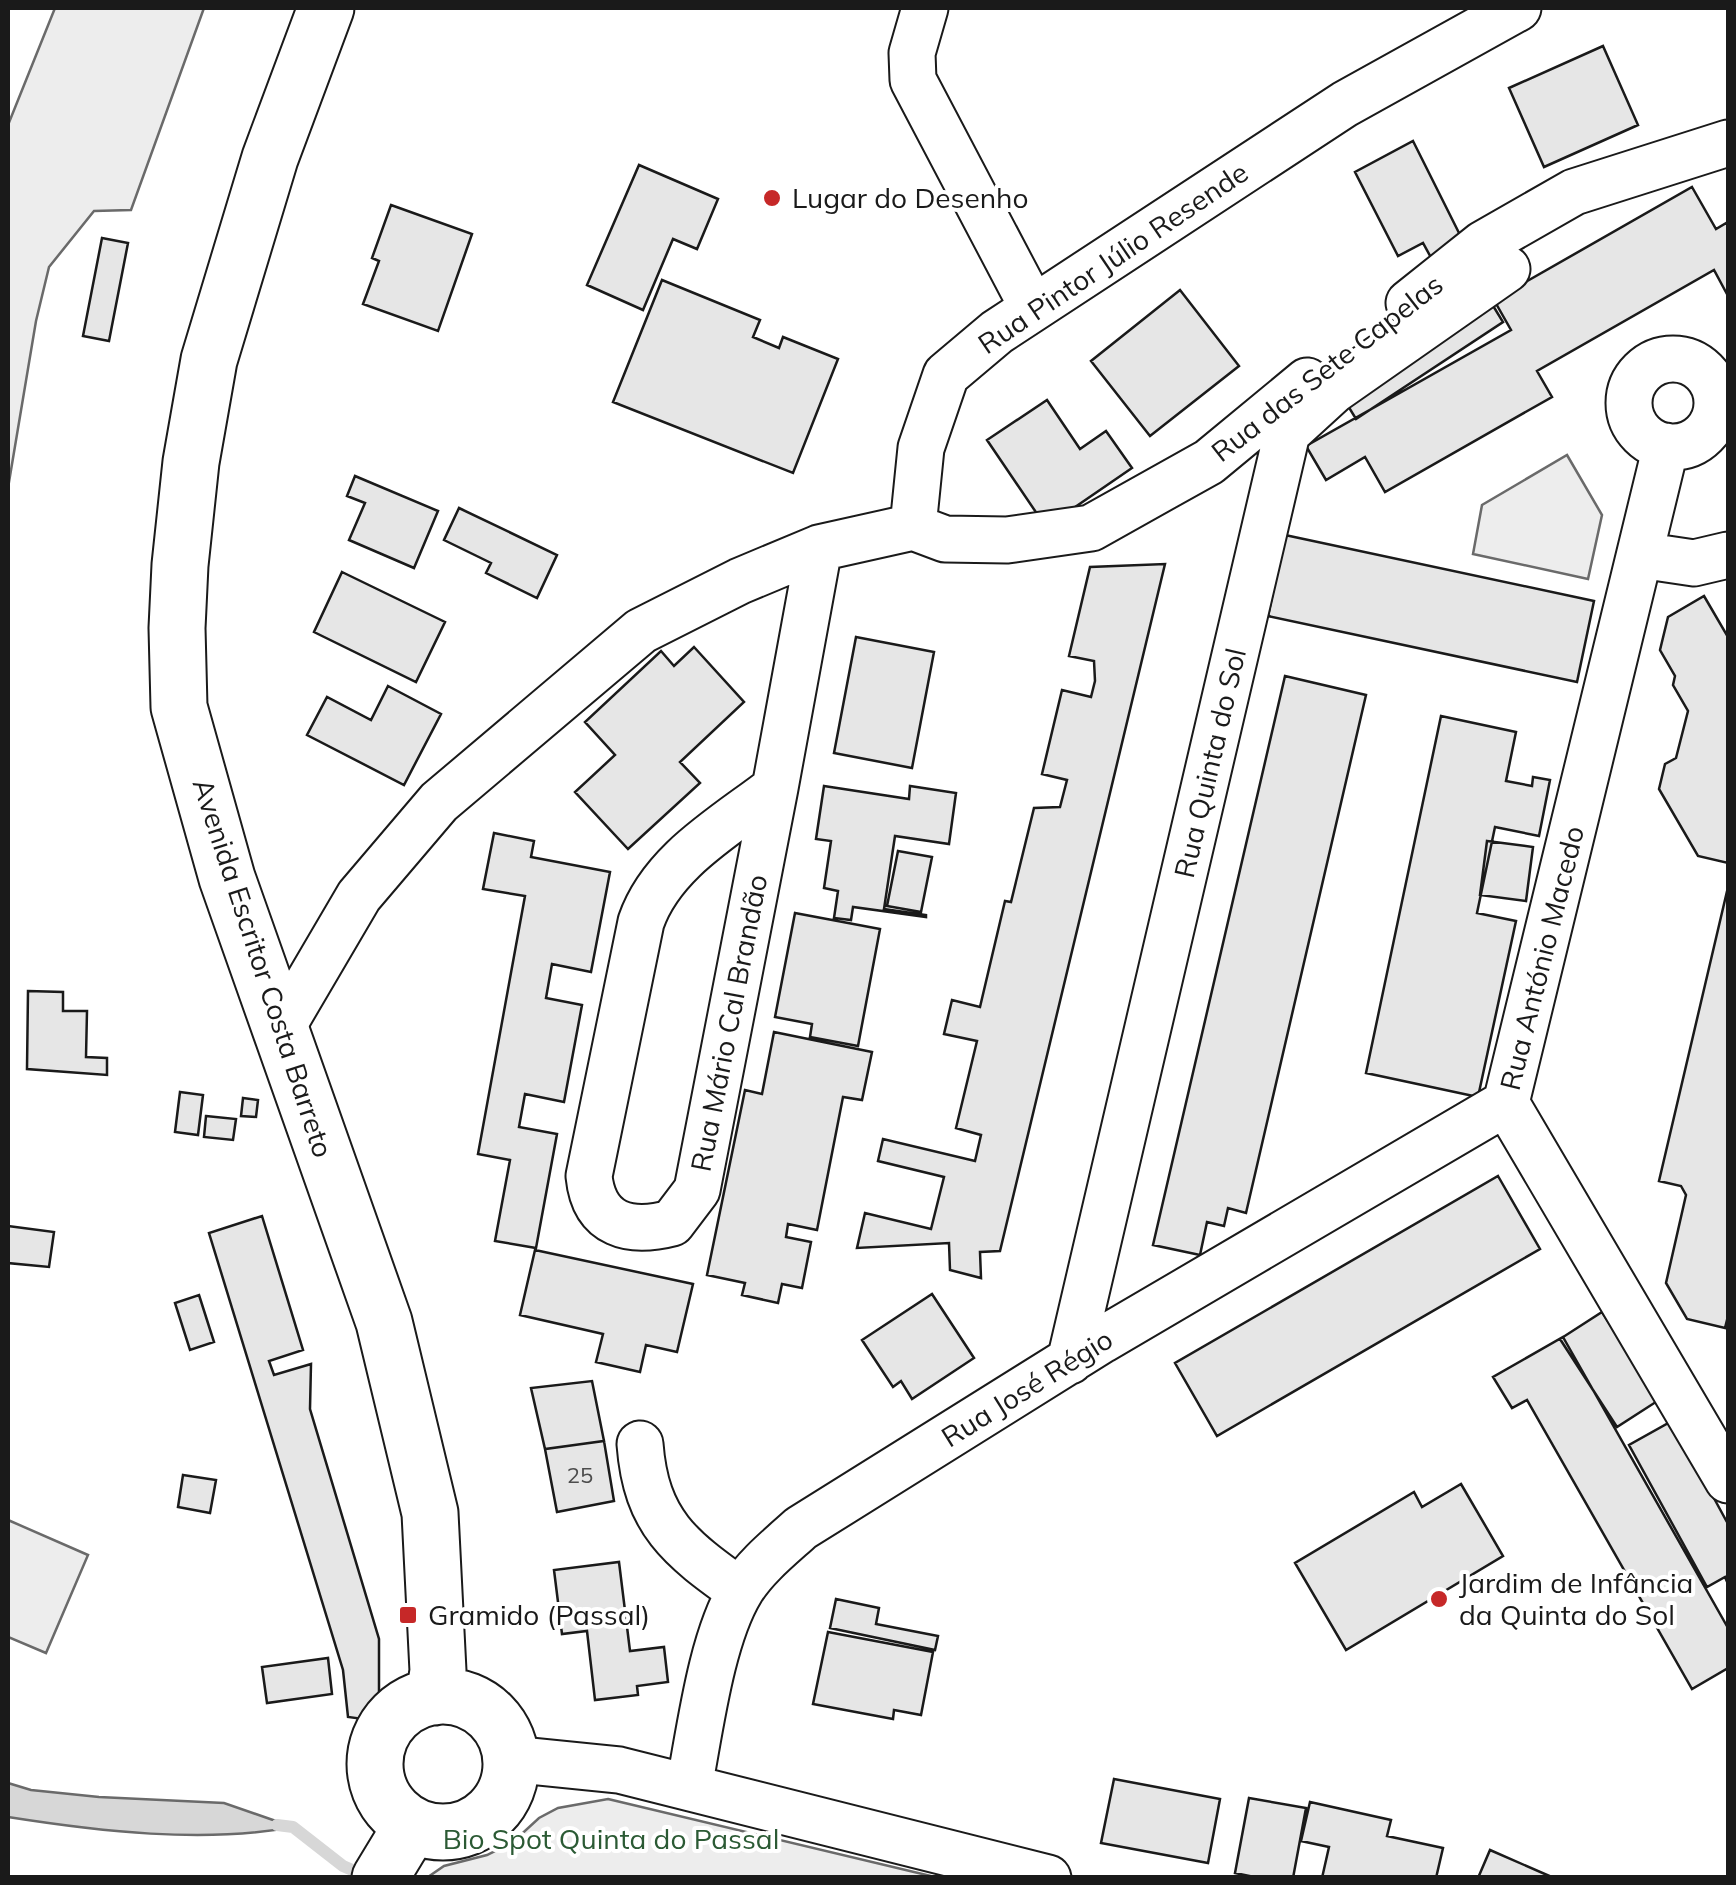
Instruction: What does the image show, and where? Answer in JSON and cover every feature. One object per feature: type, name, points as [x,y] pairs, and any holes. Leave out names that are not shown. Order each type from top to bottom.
[{"type":"main road","name":"Avenida Escritor Costa Barreto","points":[[326,8],[270,158],[209,360],[192,462],[178,628],[179,707],[228,878],[384,1322],[430,1513],[438,1671],[434,1696]]},
{"type":"main road","points":[[434,1696],[461,1698],[482,1709],[501,1729],[510,1759],[507,1787],[499,1803],[474,1825],[456,1832],[440,1832],[395,1856],[396,1814],[381,1795],[375,1772],[376,1748],[390,1721],[415,1702],[434,1696]]},
{"type":"street","points":[[925,8],[912,53],[913,80],[1032,308]]},
{"type":"street","name":"Rua Pintor Júlio Resende","points":[[913,527],[921,448],[946,375],[1032,308],[1345,104],[1518,8]]},
{"type":"street","name":"Rua das Sete Capelas","points":[[913,527],[945,539],[976,540],[1007,540],[1091,528],[1210,462],[1342,352],[1483,244],[1574,192],[1728,143]]},
{"type":"street","name":"Rua Quinta do Sol","points":[[1070,1361],[1287,433],[1334,390],[1507,269]]},
{"type":"street","name":"Rua António Macedo","points":[[1666,446],[1506,1103],[1728,1478]]},
{"type":"street","points":[[281,1029],[359,896],[439,802],[641,630],[740,581],[819,548],[913,527]]},
{"type":"street","name":"Rua Mário Cal Brandão","points":[[775,788],[680,861],[648,901],[640,922],[589,1176],[591,1193],[600,1210],[630,1228],[672,1223],[697,1190],[775,788],[819,548]]},
{"type":"street","points":[[1640,555],[1694,563],[1727,559]]},
{"type":"street","name":"Rua José Régio","points":[[689,1786],[710,1678],[740,1591],[766,1559],[801,1528],[1070,1361],[1506,1103]]},
{"type":"street","points":[[640,1444],[642,1470],[660,1522],[693,1558],[740,1591]]},
{"type":"street","points":[[510,1759],[619,1770],[1048,1878]]},
{"type":"shaded area","points":[[55,8],[204,8],[131,210],[94,211],[49,267],[8,488],[8,125]]},
{"type":"shaded area","points":[[1567,455],[1602,515],[1588,579],[1473,554],[1482,505]]},
{"type":"shaded area","points":[[8,1520],[88,1555],[46,1653],[8,1637]]},
{"type":"shaded area","points":[[8,1783],[31,1790],[99,1797],[224,1803],[293,1827],[187,1835],[114,1831],[8,1817]]},
{"type":"shaded area","name":"Bio Spot Quinta do Passal","points":[[608,1799],[935,1877],[428,1877],[444,1866],[487,1855],[513,1842],[539,1818],[558,1808]]},
{"type":"building","points":[[1603,46],[1638,125],[1544,167],[1509,88]]},
{"type":"building","points":[[1413,141],[1466,247],[1434,263],[1423,243],[1398,256],[1355,172]]},
{"type":"building","points":[[639,165],[718,199],[697,249],[673,239],[643,310],[587,285]]},
{"type":"building","points":[[1692,187],[1716,229],[1728,222],[1728,296],[1714,270],[1537,371],[1552,397],[1385,492],[1365,457],[1326,480],[1306,446],[1511,330],[1494,300]]},
{"type":"building","points":[[391,205],[472,234],[438,331],[363,304],[379,261],[372,258]]},
{"type":"building","points":[[102,238],[128,243],[109,341],[83,336]]},
{"type":"building","points":[[662,280],[760,320],[753,337],[779,348],[783,337],[838,359],[793,473],[613,402]]},
{"type":"building","points":[[1180,290],[1239,366],[1150,436],[1091,361]]},
{"type":"building","points":[[1492,304],[1503,322],[1356,419],[1345,401]]},
{"type":"building","points":[[1047,400],[1080,449],[1106,431],[1132,468],[1046,527],[987,440]]},
{"type":"building","points":[[355,476],[438,511],[414,568],[349,540],[365,503],[347,496]]},
{"type":"building","points":[[459,508],[557,555],[537,598],[486,573],[491,563],[444,540]]},
{"type":"building","points":[[1285,535],[1594,601],[1577,682],[1268,616]]},
{"type":"building","points":[[1165,564],[1000,1251],[980,1252],[981,1278],[950,1270],[949,1243],[857,1248],[865,1213],[931,1229],[944,1177],[878,1161],[883,1139],[975,1161],[981,1135],[956,1128],[977,1041],[944,1034],[952,1000],[980,1007],[1005,901],[1011,902],[1034,808],[1060,807],[1067,780],[1042,774],[1062,690],[1091,697],[1095,681],[1094,661],[1069,656],[1090,567]]},
{"type":"building","points":[[342,572],[445,622],[416,682],[314,632]]},
{"type":"building","points":[[1704,596],[1728,637],[1728,863],[1698,856],[1659,789],[1665,764],[1676,758],[1688,711],[1660,650],[1668,617]]},
{"type":"building","points":[[856,637],[934,652],[912,768],[834,753]]},
{"type":"building","points":[[694,647],[744,702],[680,762],[700,783],[628,849],[575,792],[615,755],[585,722],[661,651],[674,666]]},
{"type":"building","points":[[1285,676],[1366,695],[1246,1213],[1228,1208],[1224,1226],[1207,1222],[1200,1255],[1153,1245]]},
{"type":"building","points":[[388,686],[441,714],[404,785],[307,735],[327,697],[371,720]]},
{"type":"building","points":[[1441,716],[1516,732],[1506,781],[1532,786],[1533,777],[1550,780],[1539,836],[1495,827],[1477,913],[1516,921],[1478,1097],[1366,1073]]},
{"type":"building","points":[[824,786],[909,799],[910,786],[956,793],[949,844],[895,836],[884,909],[926,917],[853,907],[851,920],[834,918],[838,891],[824,888],[831,841],[816,839]]},
{"type":"building","points":[[494,833],[534,841],[531,857],[610,872],[591,972],[552,964],[546,998],[582,1005],[564,1102],[525,1094],[519,1127],[557,1134],[536,1248],[495,1241],[510,1160],[478,1154],[525,896],[483,889]]},
{"type":"building","points":[[1487,841],[1533,847],[1526,901],[1480,895]]},
{"type":"building","points":[[898,851],[932,857],[921,912],[887,906]]},
{"type":"building","points":[[1728,887],[1725,1328],[1687,1319],[1666,1283],[1686,1195],[1681,1186],[1659,1181]]},
{"type":"building","points":[[795,913],[880,929],[858,1046],[810,1037],[812,1024],[775,1017]]},
{"type":"building","points":[[28,991],[63,992],[63,1011],[87,1011],[86,1057],[107,1058],[107,1075],[27,1069]]},
{"type":"building","points":[[774,1032],[872,1052],[862,1100],[843,1097],[817,1230],[788,1224],[786,1237],[811,1242],[802,1288],[782,1284],[778,1303],[742,1295],[745,1283],[707,1275],[745,1090],[762,1094]]},
{"type":"building","points":[[180,1092],[203,1095],[198,1135],[175,1132]]},
{"type":"building","points":[[243,1098],[258,1100],[256,1117],[241,1116]]},
{"type":"building","points":[[206,1116],[236,1119],[233,1140],[204,1137]]},
{"type":"building","points":[[1498,1176],[1540,1249],[1217,1436],[1175,1363]]},
{"type":"building","points":[[262,1216],[303,1350],[269,1361],[274,1375],[311,1364],[310,1409],[379,1639],[379,1699],[370,1720],[348,1717],[343,1670],[209,1233]]},
{"type":"building","points":[[8,1226],[54,1232],[49,1267],[8,1263]]},
{"type":"building","points":[[535,1250],[693,1284],[677,1352],[646,1345],[640,1372],[596,1362],[603,1334],[520,1315]]},
{"type":"building","points":[[932,1294],[974,1358],[912,1399],[901,1381],[893,1387],[862,1340]]},
{"type":"building","points":[[199,1295],[214,1342],[190,1350],[175,1303]]},
{"type":"building","points":[[1602,1312],[1659,1400],[1617,1427],[1560,1339]]},
{"type":"building","points":[[1563,1337],[1728,1628],[1728,1668],[1692,1689],[1527,1400],[1512,1408],[1493,1377]]},
{"type":"building","points":[[592,1381],[604,1441],[545,1449],[531,1388]]},
{"type":"building","points":[[1672,1421],[1728,1524],[1728,1584],[1725,1577],[1707,1587],[1629,1445]]},
{"type":"building","points":[[604,1441],[614,1501],[557,1512],[545,1449]]},
{"type":"building","points":[[183,1475],[216,1480],[210,1513],[178,1507]]},
{"type":"building","points":[[1461,1484],[1503,1556],[1346,1650],[1295,1563],[1414,1492],[1422,1507]]},
{"type":"building","points":[[619,1562],[630,1651],[664,1647],[668,1682],[637,1686],[638,1695],[595,1700],[587,1631],[562,1634],[554,1570]]},
{"type":"building","points":[[836,1599],[879,1608],[876,1624],[938,1636],[935,1650],[830,1628]]},
{"type":"building","points":[[828,1632],[933,1652],[921,1715],[894,1710],[893,1719],[813,1704]]},
{"type":"building","points":[[328,1658],[332,1694],[267,1703],[262,1667]]},
{"type":"building","points":[[1114,1779],[1220,1799],[1208,1863],[1101,1843]]},
{"type":"building","points":[[1249,1798],[1306,1808],[1293,1878],[1235,1873]]},
{"type":"building","points":[[1310,1802],[1391,1820],[1387,1836],[1443,1848],[1436,1878],[1322,1878],[1329,1847],[1301,1841]]},
{"type":"building","points":[[1490,1850],[1554,1878],[1478,1878]]},
{"type":"waterway","points":[[277,1825],[293,1827],[343,1866],[366,1876]]},
{"type":"place","name":"Lugar do Desenho","points":[[772,198]]},
{"type":"place","name":"Jardim de Infância da Quinta do Sol","points":[[1439,1599]]},
{"type":"place","name":"Gramido (Passal)","points":[[408,1615]]}]
